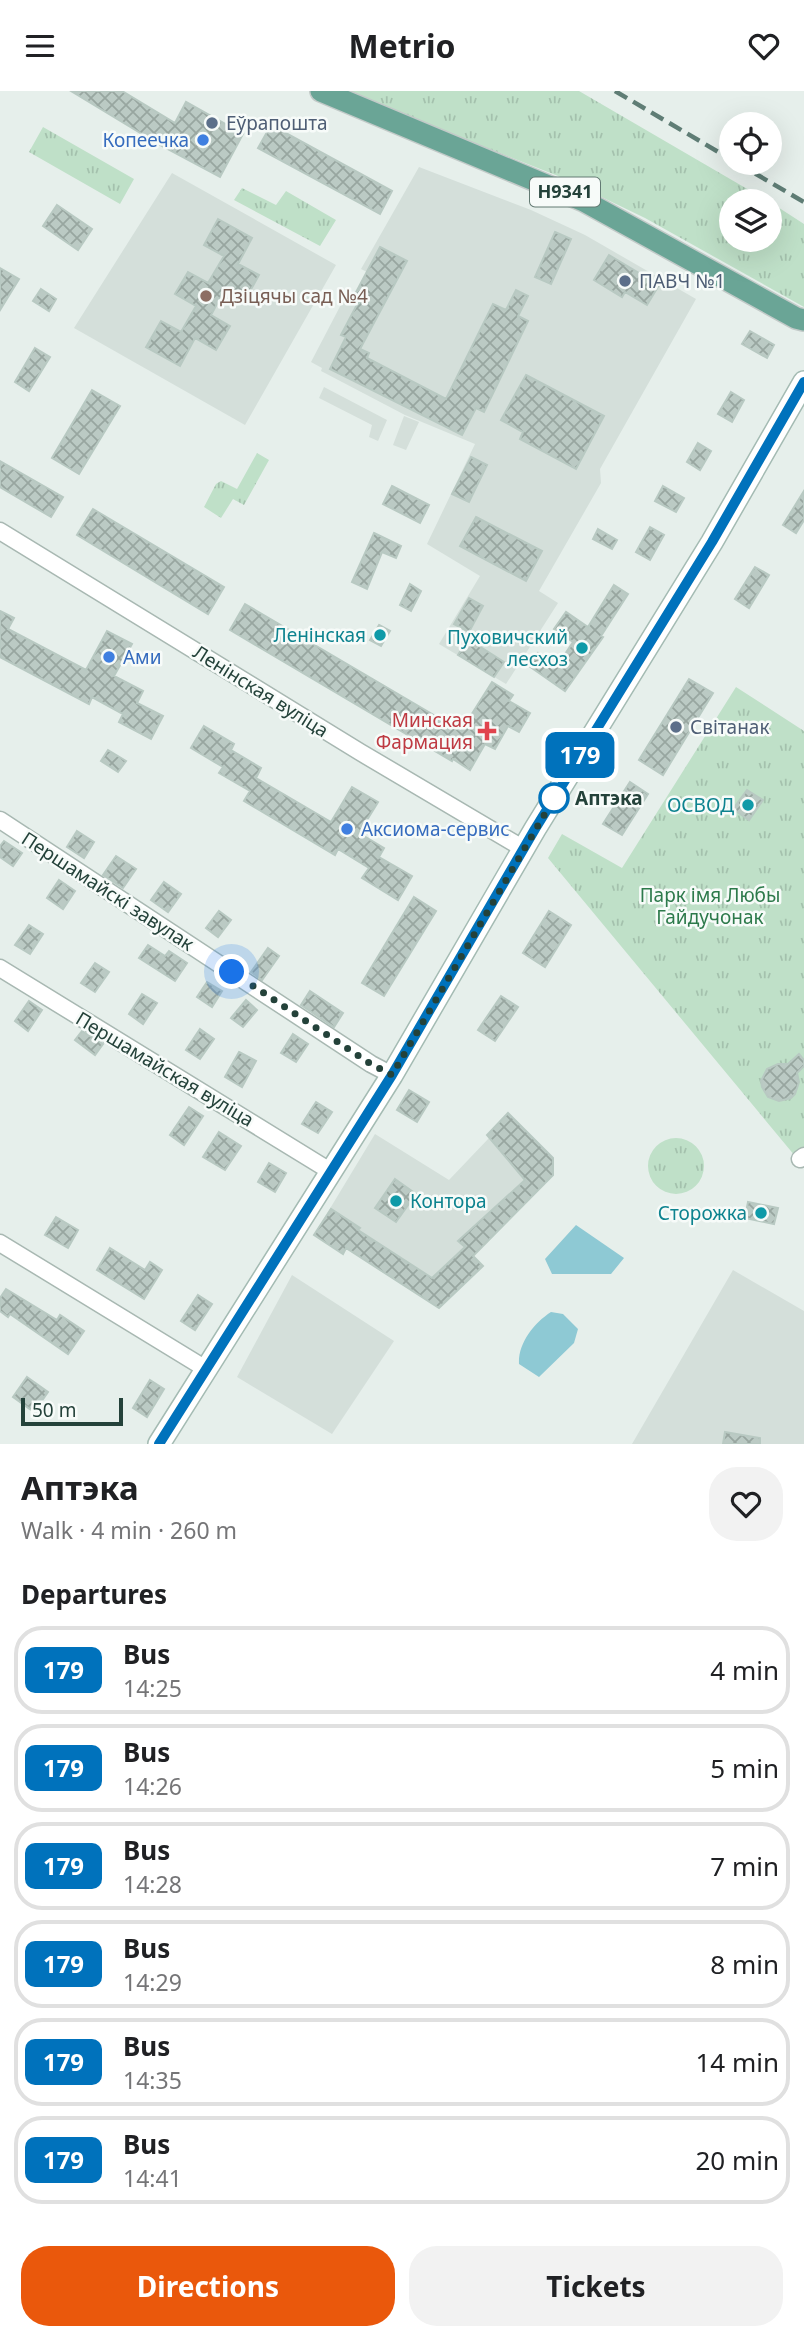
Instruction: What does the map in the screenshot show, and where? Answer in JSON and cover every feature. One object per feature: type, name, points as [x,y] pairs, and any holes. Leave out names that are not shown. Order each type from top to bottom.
[{"type":"main road","name":"Н9341","points":[[321,91],[584,201],[801,322]]},
{"type":"main road","points":[[159,1444],[392,1075],[524,849],[712,542],[804,382]]},
{"type":"street","name":"Ленінская вуліца","points":[[0,531],[360,752],[524,849]]},
{"type":"street","name":"Першамайскі завулак","points":[[0,820],[371,1064],[392,1075]]},
{"type":"street","name":"Першамайская вуліца","points":[[0,968],[330,1171]]},
{"type":"street","points":[[0,1243],[206,1369]]},
{"type":"shaded area","points":[[419,167],[531,210],[585,235],[696,299],[600,469],[601,483],[539,591],[558,603],[506,684],[439,644],[480,576],[427,544],[475,444],[405,415],[321,371],[322,368],[311,362],[346,295],[358,302],[351,316],[359,302],[354,296],[367,272],[361,269]]},
{"type":"shaded area","name":"Дзіцячы сад №4","points":[[172,173],[336,265],[245,425],[74,328]]},
{"type":"shaded area","points":[[324,387],[387,420],[378,441],[369,437],[372,425],[319,398]]},
{"type":"shaded area","points":[[404,416],[419,422],[406,450],[393,445]]},
{"type":"shaded area","points":[[508,1113],[553,1158],[553,1175],[473,1255],[483,1266],[439,1308],[347,1249],[343,1254],[314,1235],[375,1134],[449,1180],[489,1138],[487,1135]]},
{"type":"shaded area","points":[[733,1270],[804,1311],[804,1444],[632,1444]]},
{"type":"shaded area","points":[[292,1275],[394,1341],[332,1434],[237,1377]]},
{"type":"green space","points":[[343,91],[579,91],[719,172],[719,175],[747,189],[719,189],[719,252],[782,252],[782,210],[804,224],[804,307],[645,218],[558,176]]},
{"type":"green space","points":[[43,127],[134,179],[120,204],[29,152]]},
{"type":"green space","points":[[242,188],[276,205],[286,191],[336,220],[320,246],[234,200]]},
{"type":"green space","points":[[257,453],[269,460],[244,505],[233,499],[221,518],[204,507],[216,484],[221,481],[237,489]]},
{"type":"green space","name":"Парк імя Любы Гайдучонак","points":[[736,687],[804,731],[804,1149],[795,1156],[548,858],[562,834],[622,868]]},
{"type":"green space","points":[[670,1138],[682,1138],[696,1146],[704,1160],[702,1177],[696,1186],[682,1194],[670,1194],[653,1182],[648,1172],[648,1160],[660,1143]]},
{"type":"water","points":[[576,1225],[624,1258],[611,1274],[552,1274],[545,1259]]},
{"type":"water","points":[[551,1312],[563,1314],[578,1329],[574,1343],[539,1377],[519,1364],[519,1356],[528,1334]]},
{"type":"building","points":[[71,91],[122,91],[175,123],[186,102],[243,134],[220,177],[160,145]]},
{"type":"building","points":[[271,125],[392,191],[380,214],[258,148]]},
{"type":"building","points":[[57,205],[92,229],[78,250],[43,226]]},
{"type":"building","points":[[218,219],[252,238],[238,264],[259,275],[245,300],[225,289],[211,315],[230,326],[216,350],[195,338],[180,366],[146,347],[161,321],[181,332],[196,306],[175,294],[188,272],[208,283],[224,256],[204,245]]},
{"type":"building","points":[[555,232],[571,239],[551,284],[535,277]]},
{"type":"building","points":[[380,247],[407,261],[360,349],[369,353],[367,358],[446,399],[493,304],[506,310],[516,290],[528,296],[518,316],[528,321],[484,412],[476,408],[462,435],[330,369],[346,337],[341,335],[360,299],[354,296]]},
{"type":"building","points":[[609,255],[659,285],[647,305],[625,292],[622,297],[594,280]]},
{"type":"building","points":[[0,268],[19,279],[0,310]]},
{"type":"building","points":[[41,289],[56,299],[49,311],[33,301]]},
{"type":"building","points":[[750,331],[774,345],[767,358],[742,344]]},
{"type":"building","points":[[35,348],[50,357],[29,391],[15,382]]},
{"type":"building","points":[[526,375],[604,416],[576,469],[520,439],[523,432],[501,420]]},
{"type":"building","points":[[92,390],[120,406],[79,474],[52,458]]},
{"type":"building","points":[[731,392],[744,400],[732,422],[718,414]]},
{"type":"building","points":[[698,443],[711,451],[700,470],[687,462]]},
{"type":"building","points":[[471,457],[487,465],[469,502],[452,494]]},
{"type":"building","points":[[0,461],[63,497],[51,517],[0,487]]},
{"type":"building","points":[[392,486],[429,505],[420,523],[383,504]]},
{"type":"building","points":[[663,486],[684,498],[676,512],[655,501]]},
{"type":"building","points":[[804,491],[804,520],[796,533],[783,525]]},
{"type":"building","points":[[93,509],[224,587],[208,614],[77,535]]},
{"type":"building","points":[[476,517],[542,551],[526,581],[460,546]]},
{"type":"building","points":[[650,527],[664,535],[650,560],[636,552]]},
{"type":"building","points":[[598,529],[617,540],[612,549],[593,539]]},
{"type":"building","points":[[374,533],[401,546],[396,558],[382,552],[367,589],[352,582]]},
{"type":"building","points":[[755,567],[769,575],[749,608],[735,599]]},
{"type":"building","points":[[410,584],[421,591],[411,611],[400,605]]},
{"type":"building","name":"Пуховичский лесхоз","points":[[614,585],[628,594],[601,636],[603,637],[565,691],[529,666],[538,653],[557,666],[573,642],[554,629],[566,612],[588,627]]},
{"type":"building","points":[[469,598],[483,606],[469,632],[454,624]]},
{"type":"building","points":[[245,604],[461,731],[492,682],[513,695],[509,701],[530,713],[519,732],[508,726],[495,749],[485,744],[470,770],[230,630]]},
{"type":"building","points":[[0,611],[14,618],[8,629],[86,670],[107,631],[132,644],[114,676],[143,691],[137,703],[163,716],[151,739],[119,722],[123,714],[92,697],[89,704],[0,657]]},
{"type":"building","name":"Ленінская","points":[[379,625],[390,631],[381,646],[370,640]]},
{"type":"building","points":[[468,639],[504,662],[494,677],[458,655]]},
{"type":"building","name":"Світанак","points":[[689,679],[713,693],[663,775],[639,760]]},
{"type":"building","points":[[204,726],[234,744],[231,750],[261,768],[256,778],[331,822],[352,787],[378,802],[359,833],[384,848],[379,857],[412,876],[398,900],[362,878],[369,868],[338,849],[335,855],[244,801],[250,791],[219,773],[223,767],[191,748]]},
{"type":"building","points":[[108,750],[126,761],[118,772],[101,761]]},
{"type":"building","points":[[630,782],[648,794],[622,835],[603,824]]},
{"type":"building","name":"ОСВОД","points":[[747,790],[763,800],[749,820],[733,809]]},
{"type":"building","points":[[77,831],[94,842],[84,858],[67,847]]},
{"type":"building","points":[[4,841],[22,853],[13,866],[0,857],[0,846]]},
{"type":"building","points":[[116,856],[136,869],[123,888],[103,875]]},
{"type":"building","points":[[59,880],[75,891],[63,909],[47,898]]},
{"type":"building","points":[[164,882],[181,894],[168,912],[151,900]]},
{"type":"building","points":[[414,897],[436,911],[384,996],[362,983]]},
{"type":"building","points":[[219,911],[231,920],[218,937],[206,928]]},
{"type":"building","points":[[549,911],[571,925],[545,967],[523,953]]},
{"type":"building","points":[[29,925],[43,934],[30,954],[15,945]]},
{"type":"building","points":[[148,945],[165,956],[169,951],[187,963],[175,981],[139,958]]},
{"type":"building","points":[[268,948],[279,956],[262,980],[251,972]]},
{"type":"building","points":[[95,963],[109,972],[95,992],[81,983]]},
{"type":"building","points":[[207,982],[222,991],[212,1007],[197,997]]},
{"type":"building","points":[[310,991],[343,1013],[334,1027],[301,1005]]},
{"type":"building","points":[[142,994],[157,1003],[143,1024],[129,1014]]},
{"type":"building","points":[[501,996],[518,1007],[495,1041],[478,1030]]},
{"type":"building","points":[[246,1000],[257,1010],[243,1027],[231,1018]]},
{"type":"building","points":[[29,1001],[42,1010],[28,1031],[15,1021]]},
{"type":"building","points":[[200,1029],[214,1039],[200,1059],[186,1050]]},
{"type":"building","points":[[82,1031],[103,1044],[95,1055],[75,1040]]},
{"type":"building","points":[[293,1034],[308,1044],[296,1062],[281,1053]]},
{"type":"building","points":[[239,1052],[256,1061],[242,1087],[225,1077]]},
{"type":"building","points":[[799,1054],[804,1060],[804,1066],[797,1073],[799,1082],[795,1094],[779,1101],[768,1097],[761,1081],[767,1069],[778,1064],[788,1064]]},
{"type":"building","points":[[409,1090],[429,1102],[417,1122],[397,1110]]},
{"type":"building","points":[[316,1102],[332,1112],[318,1133],[302,1124]]},
{"type":"building","points":[[189,1107],[203,1116],[184,1145],[170,1135]]},
{"type":"building","points":[[508,1113],[553,1158],[553,1175],[473,1256],[483,1266],[439,1308],[346,1248],[343,1254],[314,1235],[331,1209],[360,1228],[358,1230],[432,1278],[465,1247],[458,1241],[525,1180],[487,1135]]},
{"type":"building","points":[[219,1132],[241,1146],[225,1170],[203,1157]]},
{"type":"building","points":[[269,1163],[286,1173],[275,1192],[258,1182]]},
{"type":"building","name":"Контора","points":[[395,1179],[416,1194],[396,1222],[375,1208]]},
{"type":"building","name":"Сторожка","points":[[748,1202],[778,1208],[774,1224],[745,1218]]},
{"type":"building","points":[[56,1217],[78,1230],[68,1248],[45,1235]]},
{"type":"building","points":[[110,1248],[145,1270],[150,1262],[162,1270],[144,1299],[97,1270]]},
{"type":"building","points":[[6,1289],[57,1320],[60,1315],[84,1331],[68,1354],[10,1314],[8,1317],[0,1311],[0,1298]]},
{"type":"building","points":[[198,1295],[212,1304],[195,1330],[181,1321]]},
{"type":"building","points":[[27,1377],[48,1392],[34,1412],[13,1397]]},
{"type":"building","points":[[150,1380],[164,1389],[147,1417],[133,1408]]},
{"type":"building","points":[[725,1432],[760,1438],[760,1444],[723,1444]]},
{"type":"railway","points":[[615,91],[719,152]]},
{"type":"railway","points":[[758,175],[804,202]]},
{"type":"bus line","name":"179","points":[[159,1444],[392,1075],[535,829],[712,542],[804,382]]},
{"type":"place","name":"Еўрапошта","points":[[212,123]]},
{"type":"place","name":"Копеечка","points":[[203,140]]},
{"type":"place","name":"ПАВЧ №1","points":[[625,281]]},
{"type":"place","name":"Дзіцячы сад №4","points":[[206,296]]},
{"type":"place","name":"Ленінская","points":[[380,635]]},
{"type":"place","name":"Пуховичский лесхоз","points":[[582,648]]},
{"type":"place","name":"Ами","points":[[109,657]]},
{"type":"place","name":"Світанак","points":[[676,727]]},
{"type":"place","name":"Минская Фармация","points":[[487,731]]},
{"type":"place","name":"Аптэка","points":[[554,798]]},
{"type":"place","name":"ОСВОД","points":[[748,805]]},
{"type":"place","name":"Аксиома-сервис","points":[[347,829]]},
{"type":"place","name":"Контора","points":[[396,1201]]},
{"type":"place","name":"Сторожка","points":[[761,1213]]},
{"type":"route","points":[[232,972],[371,1064],[392,1075],[560,788],[554,798]]}]
